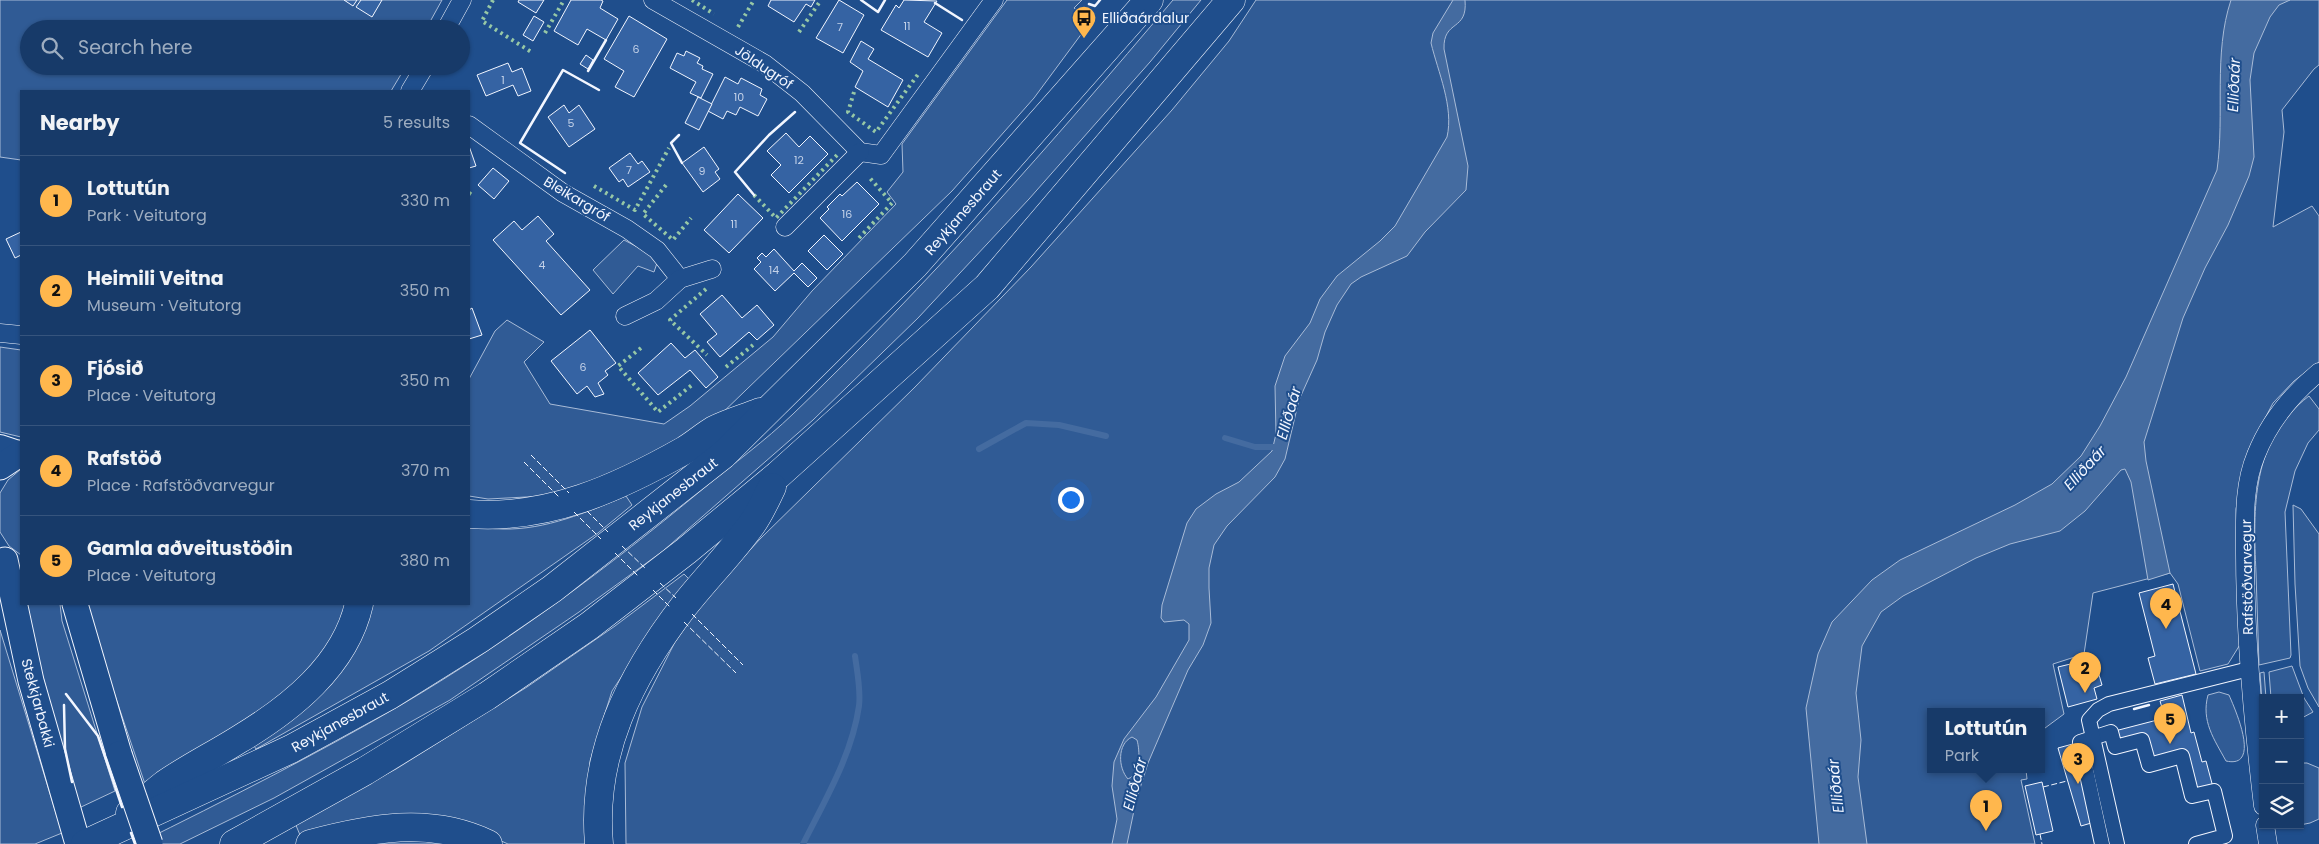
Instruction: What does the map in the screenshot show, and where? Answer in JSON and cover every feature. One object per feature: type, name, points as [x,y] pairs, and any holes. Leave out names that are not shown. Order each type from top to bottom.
[{"type":"highway","name":"Reykjanesbraut","points":[[89,841],[291,749],[390,695],[478,640],[552,589],[723,455],[916,265],[1149,0]]},
{"type":"highway","points":[[234,844],[365,771],[487,696],[596,620],[686,552],[778,475],[987,287],[1231,0]]},
{"type":"highway","points":[[470,514],[522,514],[583,500],[641,474],[687,449],[713,431],[773,406]]},
{"type":"highway","points":[[599,844],[597,804],[602,766],[614,725],[631,688],[684,606],[754,522],[778,475]]},
{"type":"highway","points":[[89,841],[166,784],[240,739],[309,686],[325,671],[348,638],[355,622],[359,605]]},
{"type":"highway","points":[[310,844],[389,827],[414,826],[434,827],[459,833],[488,844]]},
{"type":"main road","points":[[0,467],[20,454]]},
{"type":"main road","name":"Stekkjarbakki","points":[[9,562],[31,681],[62,794],[89,841]]},
{"type":"main road","points":[[75,605],[119,754],[150,844]]},
{"type":"street","points":[[451,20],[462,0]]},
{"type":"street","name":"Jöldugróf","points":[[653,0],[785,78],[860,152]]},
{"type":"street","points":[[785,227],[860,152],[881,155],[994,0]]},
{"type":"street","points":[[416,89],[421,75]]},
{"type":"street","name":"Bleikargróf","points":[[470,125],[563,193],[627,229],[656,250],[680,279]]},
{"type":"street","points":[[625,316],[656,301],[680,279],[712,269]]},
{"type":"street","points":[[0,333],[20,335]]},
{"type":"street","name":"Rafstöðvarvegur","points":[[2261,784],[2249,669],[2245,502],[2255,457],[2269,427],[2288,401],[2319,372]]},
{"type":"street","points":[[0,446],[20,453]]},
{"type":"street","points":[[2116,844],[2089,720],[2098,710],[2109,704],[2249,669]]},
{"type":"street","points":[[2102,844],[2088,784],[2091,784],[2080,742],[2111,732],[2115,747],[2142,740],[2149,765],[2182,756],[2192,796],[2214,791],[2225,836],[2196,844]]},
{"type":"street","points":[[2266,829],[2268,844]]},
{"type":"shaded area","points":[[0,0],[442,0],[431,20],[20,20],[20,75],[401,75],[392,90],[20,90],[20,160],[0,157]]},
{"type":"shaded area","points":[[1007,0],[1082,0],[1074,8],[1091,21],[1034,98],[952,191],[716,419],[625,472],[545,496],[488,499],[470,496],[470,377],[495,331],[507,320],[544,342],[524,362],[550,404],[664,424],[690,406],[773,337],[812,291],[896,204],[887,192],[903,172],[902,144]]},
{"type":"shaded area","points":[[1173,0],[1201,0],[1150,62],[1029,199],[918,318],[813,420],[663,551],[579,612],[450,700],[274,798],[180,844],[137,844],[336,742],[401,705],[480,656],[595,575],[760,443],[843,365],[941,264],[1082,107]]},
{"type":"shaded area","name":"Elliðaárdalur","points":[[1256,0],[2319,0],[2319,65],[2282,110],[2284,132],[2273,227],[2312,206],[2319,216],[2319,362],[2294,381],[2273,403],[2248,451],[2236,509],[2241,643],[2228,664],[2200,671],[2178,584],[2170,573],[2093,593],[2084,654],[2053,664],[2064,714],[2045,728],[2045,708],[1927,708],[1927,773],[2026,773],[2027,779],[2021,780],[2035,844],[626,844],[625,763],[642,707],[675,642],[706,598],[760,539],[915,387],[1031,267],[1172,110],[1229,41]]},
{"type":"shaded area","points":[[624,240],[647,252],[657,263],[654,272],[638,266],[613,294],[593,270]]},
{"type":"shaded area","points":[[0,347],[20,350],[20,437],[0,432]]},
{"type":"shaded area","points":[[2309,396],[2319,409],[2319,430],[2308,443],[2295,471],[2285,512],[2291,655],[2290,658],[2259,665],[2255,524],[2260,476],[2266,454],[2276,433],[2290,414]]},
{"type":"shaded area","points":[[20,470],[20,554],[9,546],[0,532],[0,493],[8,480]]},
{"type":"shaded area","points":[[626,496],[632,505],[598,533],[429,651],[256,749],[251,741],[368,605],[470,605],[470,526],[503,529],[535,527],[566,519]]},
{"type":"shaded area","points":[[2293,505],[2301,509],[2319,534],[2319,707],[2308,688],[2300,666]]},
{"type":"shaded area","points":[[684,574],[692,582],[644,643],[612,691],[590,761],[587,844],[508,844],[470,827],[365,823],[300,835],[295,823],[396,769],[527,687],[615,626]]},
{"type":"shaded area","points":[[26,605],[60,605],[62,621],[115,791],[79,808],[37,655]]},
{"type":"shaded area","points":[[87,605],[349,605],[347,621],[308,677],[146,787],[89,619]]},
{"type":"shaded area","points":[[0,630],[62,833],[35,844],[0,844]]},
{"type":"shaded area","points":[[2292,666],[2302,694],[2271,694],[2269,672]]},
{"type":"shaded area","points":[[2264,672],[2266,694],[2261,694],[2260,673]]},
{"type":"shaded area","points":[[2219,692],[2229,695],[2240,724],[2244,747],[2242,756],[2237,761],[2226,761],[2207,722],[2206,704],[2208,695]]},
{"type":"shaded area","points":[[2304,698],[2313,712],[2304,717]]},
{"type":"shaded area","points":[[2304,763],[2319,768],[2319,819],[2304,824]]},
{"type":"shaded area","points":[[425,836],[463,844],[344,844]]},
{"type":"water","name":"Elliðaár","points":[[1453,0],[1465,0],[1463,17],[1447,33],[1444,49],[1468,166],[1466,190],[1425,232],[1407,256],[1361,277],[1351,284],[1337,305],[1325,332],[1317,360],[1299,400],[1285,459],[1275,477],[1227,526],[1214,545],[1209,568],[1211,623],[1203,645],[1188,670],[1148,763],[1136,801],[1127,844],[1112,844],[1117,819],[1112,786],[1114,762],[1124,739],[1156,697],[1189,640],[1189,624],[1184,620],[1164,622],[1161,618],[1162,605],[1187,523],[1196,509],[1216,494],[1239,482],[1272,451],[1276,434],[1275,386],[1285,356],[1310,323],[1320,299],[1337,276],[1380,241],[1395,226],[1447,137],[1449,126],[1447,102],[1431,43],[1433,33]],"holes":[[[1132,737],[1137,740],[1139,750],[1137,767],[1128,779],[1122,769],[1122,750],[1127,740]]]},
{"type":"water","name":"Elliðaár","points":[[2231,0],[2290,0],[2279,5],[2270,17],[2254,53],[2250,80],[2254,157],[2249,176],[2228,225],[2205,268],[2183,318],[2144,442],[2146,461],[2170,573],[2148,580],[2131,482],[2125,469],[2121,470],[2085,511],[2060,531],[2010,544],[1976,558],[1903,596],[1881,612],[1862,646],[1856,693],[1861,740],[1858,777],[1867,844],[1819,844],[1806,708],[1818,654],[1832,622],[1872,580],[1900,560],[2015,505],[2052,484],[2081,456],[2100,426],[2126,377],[2217,170],[2222,41]]},
{"type":"building","points":[[344,0],[357,0],[353,6]]},
{"type":"building","points":[[361,0],[382,0],[372,17],[356,7]]},
{"type":"building","points":[[519,0],[544,0],[536,13],[518,2]]},
{"type":"building","points":[[571,0],[603,1],[600,8],[618,19],[606,40],[587,29],[578,45],[554,31]]},
{"type":"building","points":[[771,0],[815,0],[811,7],[806,4],[794,22],[768,6]]},
{"type":"building","points":[[839,0],[864,15],[843,53],[816,38]]},
{"type":"building","points":[[904,0],[937,1],[924,22],[942,33],[928,57],[881,30],[896,5],[899,8]]},
{"type":"building","points":[[534,16],[544,22],[533,41],[523,35]]},
{"type":"building","points":[[629,16],[667,39],[634,97],[615,87],[624,71],[604,59]]},
{"type":"building","points":[[861,41],[874,49],[868,59],[903,80],[888,107],[855,87],[863,71],[850,62]]},
{"type":"building","points":[[686,51],[700,58],[697,63],[703,66],[702,69],[713,74],[701,98],[690,93],[696,82],[670,68],[677,53],[684,56]]},
{"type":"building","points":[[586,55],[593,60],[588,69],[580,64]]},
{"type":"building","points":[[508,63],[512,72],[522,68],[531,91],[518,96],[513,85],[486,96],[477,75]]},
{"type":"building","points":[[725,77],[738,84],[741,78],[762,89],[760,95],[767,99],[758,116],[740,107],[736,115],[727,111],[723,119],[708,111]]},
{"type":"building","points":[[698,97],[712,104],[699,130],[685,123]]},
{"type":"building","points":[[564,105],[569,113],[579,105],[595,129],[569,147],[548,117]]},
{"type":"building","points":[[786,133],[799,147],[810,136],[828,154],[789,193],[771,175],[781,165],[767,151]]},
{"type":"building","points":[[704,147],[719,169],[715,172],[720,179],[703,192],[682,163]]},
{"type":"building","points":[[470,149],[476,166],[470,168]]},
{"type":"building","points":[[630,153],[638,164],[642,161],[650,172],[628,187],[623,179],[619,182],[609,168]]},
{"type":"building","points":[[493,168],[509,181],[494,199],[478,185]]},
{"type":"building","points":[[857,182],[879,204],[842,241],[820,218],[829,209],[827,207],[840,194],[842,196]]},
{"type":"building","points":[[738,194],[763,218],[729,253],[704,230]]},
{"type":"building","points":[[538,216],[554,234],[546,241],[590,290],[561,315],[493,240],[514,221],[522,230]]},
{"type":"building","points":[[20,232],[20,256],[15,258],[6,239]]},
{"type":"building","points":[[824,235],[843,254],[827,270],[808,251]]},
{"type":"building","points":[[774,249],[794,271],[802,263],[817,278],[808,287],[794,273],[775,291],[754,269],[761,262],[757,258],[762,253],[766,257]]},
{"type":"building","points":[[722,295],[742,318],[757,305],[774,325],[757,340],[749,332],[720,357],[707,342],[717,334],[700,314]]},
{"type":"building","points":[[472,308],[482,335],[470,339],[470,309]]},
{"type":"building","points":[[590,330],[616,363],[605,371],[608,375],[598,383],[604,394],[595,397],[587,386],[577,394],[551,361]]},
{"type":"building","points":[[671,343],[685,358],[695,350],[718,377],[706,388],[690,370],[658,395],[638,373]]},
{"type":"building","points":[[2173,584],[2196,674],[2155,684],[2148,658],[2155,656],[2139,593]]},
{"type":"building","points":[[2083,661],[2086,671],[2097,668],[2102,685],[2094,688],[2097,699],[2068,707],[2058,667]]},
{"type":"building","points":[[2182,695],[2191,733],[2194,732],[2202,762],[2206,761],[2214,791],[2192,796],[2182,756],[2149,765],[2142,740],[2115,747],[2111,732],[2165,718],[2160,701]]},
{"type":"building","points":[[2080,742],[2098,821],[2081,826],[2058,748]]},
{"type":"building","points":[[2042,782],[2053,831],[2036,835],[2025,786]]},
{"type":"waterway","points":[[979,449],[1026,423],[1059,425],[1106,436]]},
{"type":"waterway","points":[[1225,438],[1255,447],[1279,447]]},
{"type":"waterway","points":[[803,844],[837,777],[855,724],[860,694],[855,656]]},
{"type":"hedge","points":[[493,0],[482,21],[533,53]]},
{"type":"hedge","points":[[545,33],[564,0]]},
{"type":"hedge","points":[[692,0],[714,14]]},
{"type":"hedge","points":[[738,27],[754,0]]},
{"type":"hedge","points":[[799,32],[821,0]]},
{"type":"hedge","points":[[854,92],[848,112],[876,132],[919,73]]},
{"type":"hedge","points":[[594,186],[635,210],[669,148]]},
{"type":"hedge","points":[[754,195],[776,218],[838,154]]},
{"type":"hedge","points":[[859,238],[892,203],[868,176]]},
{"type":"hedge","points":[[666,185],[643,214],[673,240],[691,218]]},
{"type":"hedge","points":[[706,289],[670,320],[707,355]]},
{"type":"hedge","points":[[726,367],[753,345]]},
{"type":"hedge","points":[[641,348],[618,366],[658,412],[692,385]]},
{"type":"fence","points":[[531,455],[569,493]]},
{"type":"fence","points":[[524,462],[559,497]]},
{"type":"fence","points":[[587,511],[608,532]]},
{"type":"fence","points":[[574,512],[601,539]]},
{"type":"fence","points":[[622,546],[646,569]]},
{"type":"fence","points":[[615,553],[638,576]]},
{"type":"fence","points":[[660,583],[676,598]]},
{"type":"fence","points":[[653,590],[670,607]]},
{"type":"fence","points":[[692,614],[743,665]]},
{"type":"fence","points":[[684,622],[736,673]]},
{"type":"fence","points":[[2043,787],[2067,781]]},
{"type":"fence","points":[[2040,834],[2042,844]]},
{"type":"wall","points":[[861,0],[878,12],[885,0]]},
{"type":"wall","points":[[1089,4],[1095,6],[1100,0]]},
{"type":"wall","points":[[935,3],[962,20]]},
{"type":"wall","points":[[588,71],[606,40]]},
{"type":"wall","points":[[565,173],[520,143],[563,70],[599,90]]},
{"type":"wall","points":[[754,195],[735,172],[769,135],[795,112]]},
{"type":"wall","points":[[679,135],[671,143],[682,163]]},
{"type":"wall","points":[[66,694],[98,736],[122,807]]},
{"type":"wall","points":[[64,705],[65,749],[72,782]]},
{"type":"wall","points":[[2134,709],[2149,705]]},
{"type":"wall","points":[[131,833],[135,844]]},
{"type":"place","name":"Elliðaárdalur","points":[[1084,39]]},
{"type":"place","name":"Rafstöð","points":[[2166,629]]},
{"type":"place","name":"Heimili Veitna","points":[[2085,693]]},
{"type":"place","name":"Gamla aðveitustöðin","points":[[2170,744]]},
{"type":"place","name":"Fjósið","points":[[2078,784]]},
{"type":"place","name":"Lottutún","points":[[1986,831]]}]
